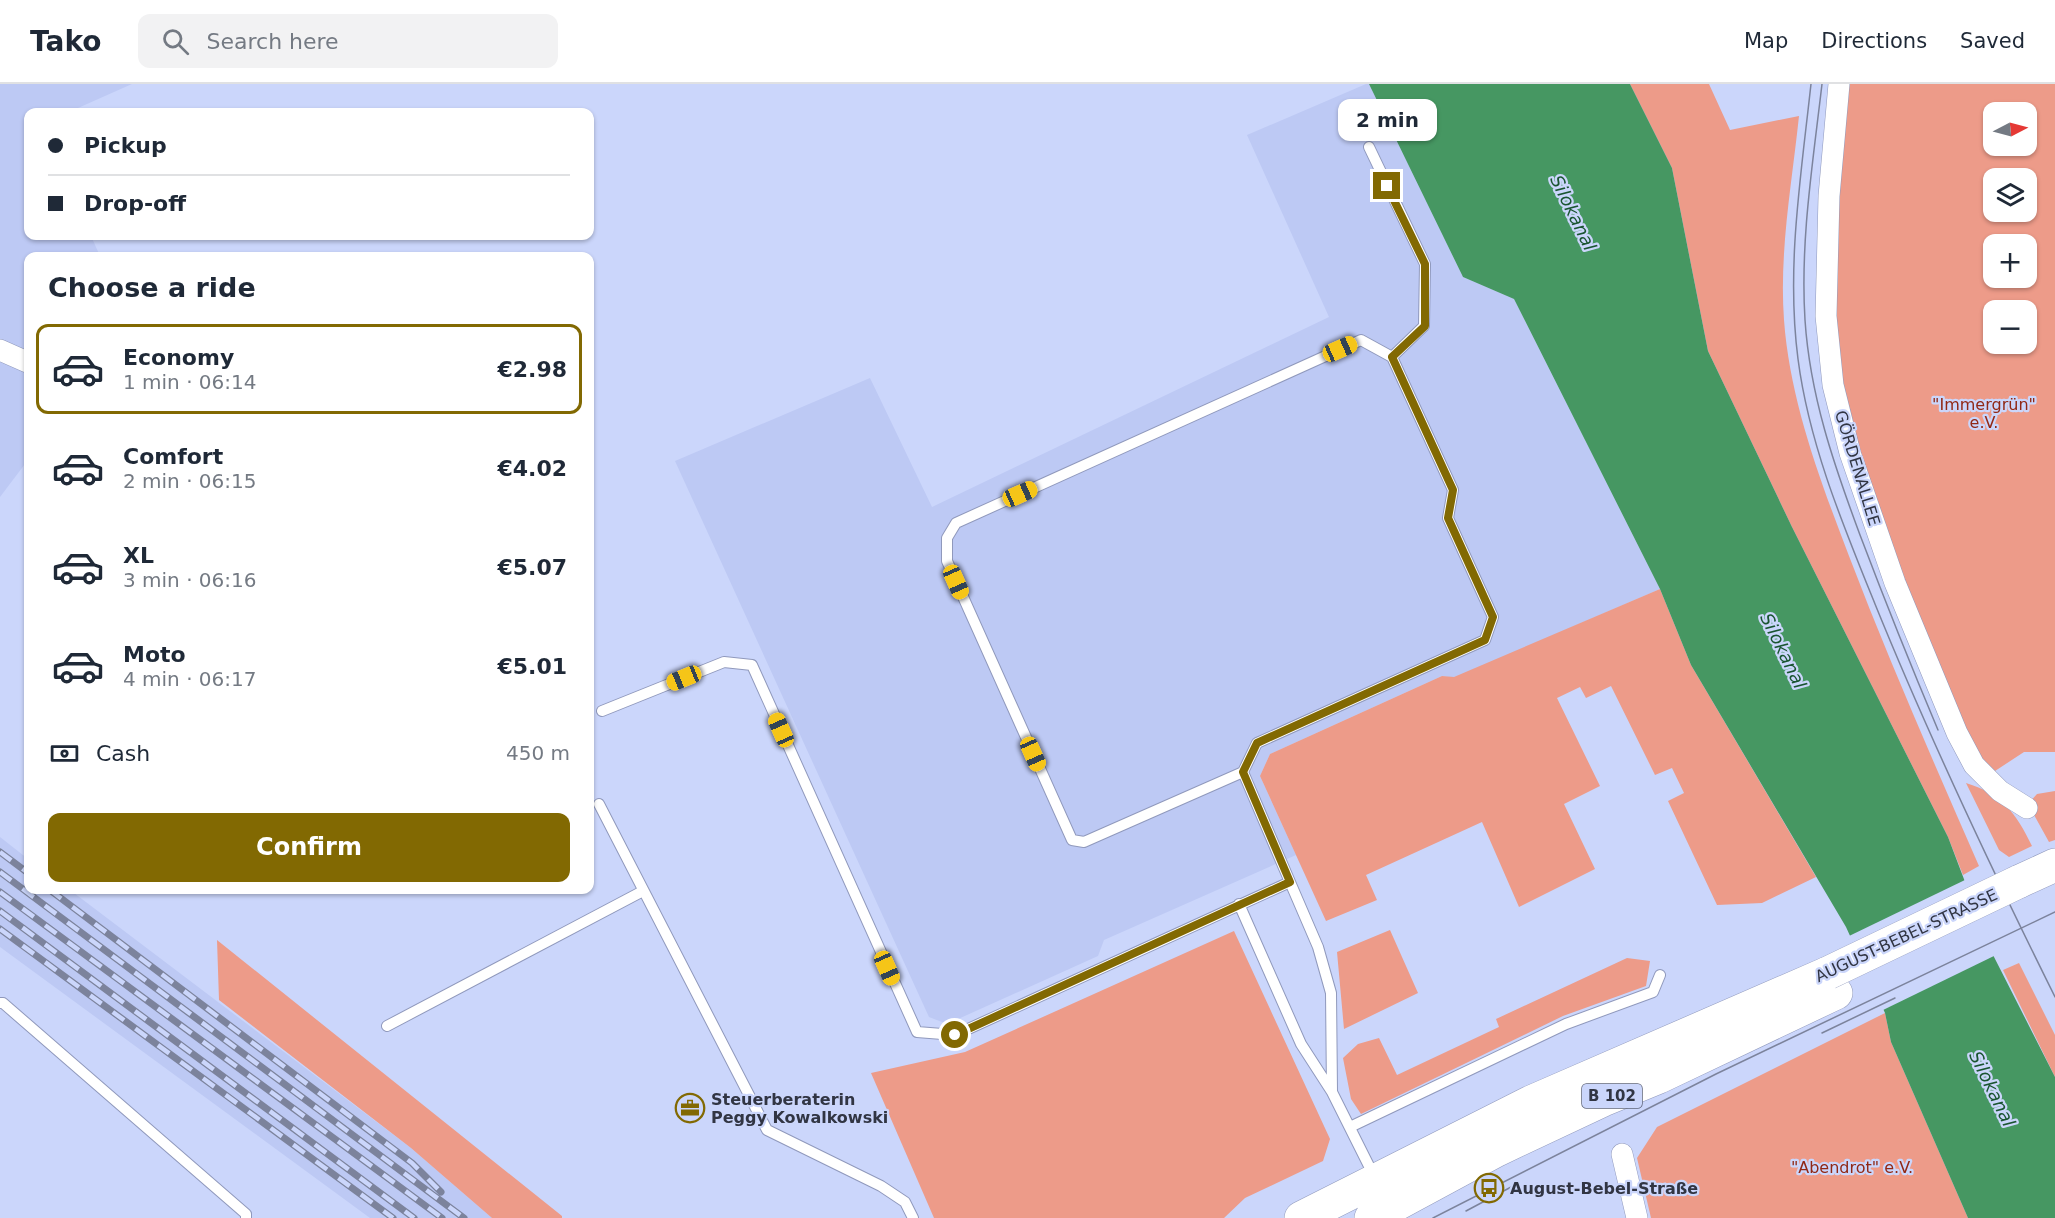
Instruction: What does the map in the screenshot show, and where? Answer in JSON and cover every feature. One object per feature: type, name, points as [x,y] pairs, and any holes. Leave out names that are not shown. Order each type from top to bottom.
[{"type":"main road","name":"AUGUST-BEBEL-STRASSE","points":[[1301,1218],[1380,1199],[1497,1150],[1603,1100],[1659,1077],[1833,982],[2034,891],[2055,865]]},
{"type":"street","name":"GÖRDENALLEE","points":[[1839,84],[1829,196],[1826,316],[1833,385],[1850,453],[1895,583],[1957,733],[1974,765],[2000,791],[2028,808]]},
{"type":"street","points":[[0,350],[24,361]]},
{"type":"street","points":[[1622,1154],[1637,1218]]},
{"type":"lane","points":[[1369,147],[1425,264],[1425,326],[1392,357]]},
{"type":"lane","points":[[1361,340],[1392,357],[1453,490],[1448,518],[1493,617],[1485,640],[1257,743],[1243,772],[1084,842],[1072,840],[946,561],[947,538],[956,523],[1361,340]]},
{"type":"lane","points":[[602,711],[724,662],[752,665],[916,1032],[955,1035],[1290,882]]},
{"type":"lane","points":[[1243,772],[1318,947],[1331,993],[1332,1092]]},
{"type":"lane","points":[[599,804],[767,1130],[881,1186],[905,1202],[913,1218]]},
{"type":"lane","points":[[387,1026],[643,891]]},
{"type":"lane","points":[[1239,904],[1300,1044],[1332,1092],[1350,1127],[1380,1199]]},
{"type":"lane","points":[[1350,1127],[1566,1024],[1653,992],[1660,975]]},
{"type":"lane","points":[[0,1003],[228,1198],[246,1214],[246,1218]]},
{"type":"shaded area","points":[[0,84],[132,84],[78,108],[24,108],[24,240],[93,240],[98,252],[24,252],[24,465],[0,497]]},
{"type":"shaded area","points":[[1369,84],[1463,277],[1514,299],[1660,589],[1454,678],[1442,676],[1270,754],[1260,776],[1296,855],[1104,940],[1098,956],[947,1024],[929,1017],[675,461],[870,378],[932,507],[1329,317],[1247,135]]},
{"type":"shaded area","points":[[0,837],[24,856],[24,894],[75,894],[411,1148],[492,1218],[370,1218],[0,947]]},
{"type":"green space","points":[[1630,84],[1709,84],[1730,130],[1799,116],[1783,269],[1784,320],[1793,380],[1817,469],[1849,556],[1896,673],[1979,866],[1963,875],[1948,837],[1792,527],[1708,351],[1672,168]]},
{"type":"green space","name":"\"Immergrün\" e.V.","points":[[1849,84],[2055,84],[2055,752],[2024,752],[1995,771],[1973,749],[1957,719],[1888,540],[1851,419],[1842,378],[1835,322],[1838,205]]},
{"type":"green space","points":[[1660,589],[1691,665],[1816,877],[1762,903],[1717,905],[1668,801],[1684,793],[1672,768],[1655,775],[1611,686],[1586,698],[1580,687],[1557,698],[1600,786],[1564,804],[1595,869],[1519,907],[1482,822],[1366,875],[1377,900],[1326,921],[1260,776],[1270,754],[1442,676],[1454,677]]},
{"type":"green space","points":[[1966,783],[1989,793],[2006,806],[2014,814],[2032,846],[2009,857],[1999,850]]},
{"type":"green space","points":[[2055,791],[2055,840],[2049,842],[2028,804],[2037,794]]},
{"type":"green space","points":[[1390,930],[1418,993],[1344,1029],[1337,952]]},
{"type":"green space","points":[[1234,931],[1330,1139],[1323,1161],[1245,1198],[1224,1218],[934,1218],[871,1073],[965,1052]]},
{"type":"green space","points":[[217,940],[562,1218],[492,1218],[411,1148],[219,1000]]},
{"type":"green space","points":[[1627,958],[1650,961],[1646,986],[1563,1016],[1361,1114],[1351,1099],[1343,1058],[1358,1044],[1379,1038],[1397,1075],[1499,1027],[1496,1019]]},
{"type":"green space","points":[[2019,963],[2055,1035],[2055,1077],[2003,970]]},
{"type":"green space","name":"\"Abendrot\" e.V.","points":[[1885,1013],[1891,1042],[1968,1218],[1651,1218],[1637,1158],[1657,1127]]},
{"type":"water","name":"Silokanal","points":[[1369,84],[1630,84],[1672,168],[1708,351],[1792,527],[1948,837],[1992,953],[2055,1077],[2055,1218],[1968,1218],[1891,1042],[1885,1013],[1846,927],[1691,665],[1660,589],[1514,299],[1463,277]]},
{"type":"pier","points":[[1967,879],[1996,955],[1881,1011],[1847,937]]},
{"type":"tram line","points":[[1811,84],[1799,187],[1794,256],[1798,359],[1810,422],[1839,514],[1896,654],[1961,802],[2055,997]]},
{"type":"tram line","points":[[1822,84],[1808,202],[1804,261],[1805,320],[1812,376],[1832,456],[1850,509],[1938,730]]},
{"type":"tram line","points":[[1433,1218],[1716,1074],[2055,912]]},
{"type":"tram line","points":[[1822,1033],[1895,998]]},
{"type":"tram line","points":[[1466,1211],[1513,1186]]},
{"type":"railway","points":[[0,852],[24,870]]},
{"type":"railway","points":[[0,872],[24,890]]},
{"type":"railway","points":[[0,892],[442,1218]]},
{"type":"railway","points":[[30,894],[464,1218]]},
{"type":"railway","points":[[55,894],[412,1163],[441,1192]]},
{"type":"railway","points":[[0,911],[414,1218]]},
{"type":"railway","points":[[0,929],[393,1218]]},
{"type":"place","name":"Steuerberaterin Peggy Kowalkowski","points":[[690,1108]]},
{"type":"place","name":"August-Bebel-Straße","points":[[1489,1188]]},
{"type":"route","points":[[955,1035],[1290,882],[1243,772],[1257,743],[1485,640],[1493,617],[1448,518],[1453,490],[1392,357],[1425,326],[1425,264],[1387,186]]}]
